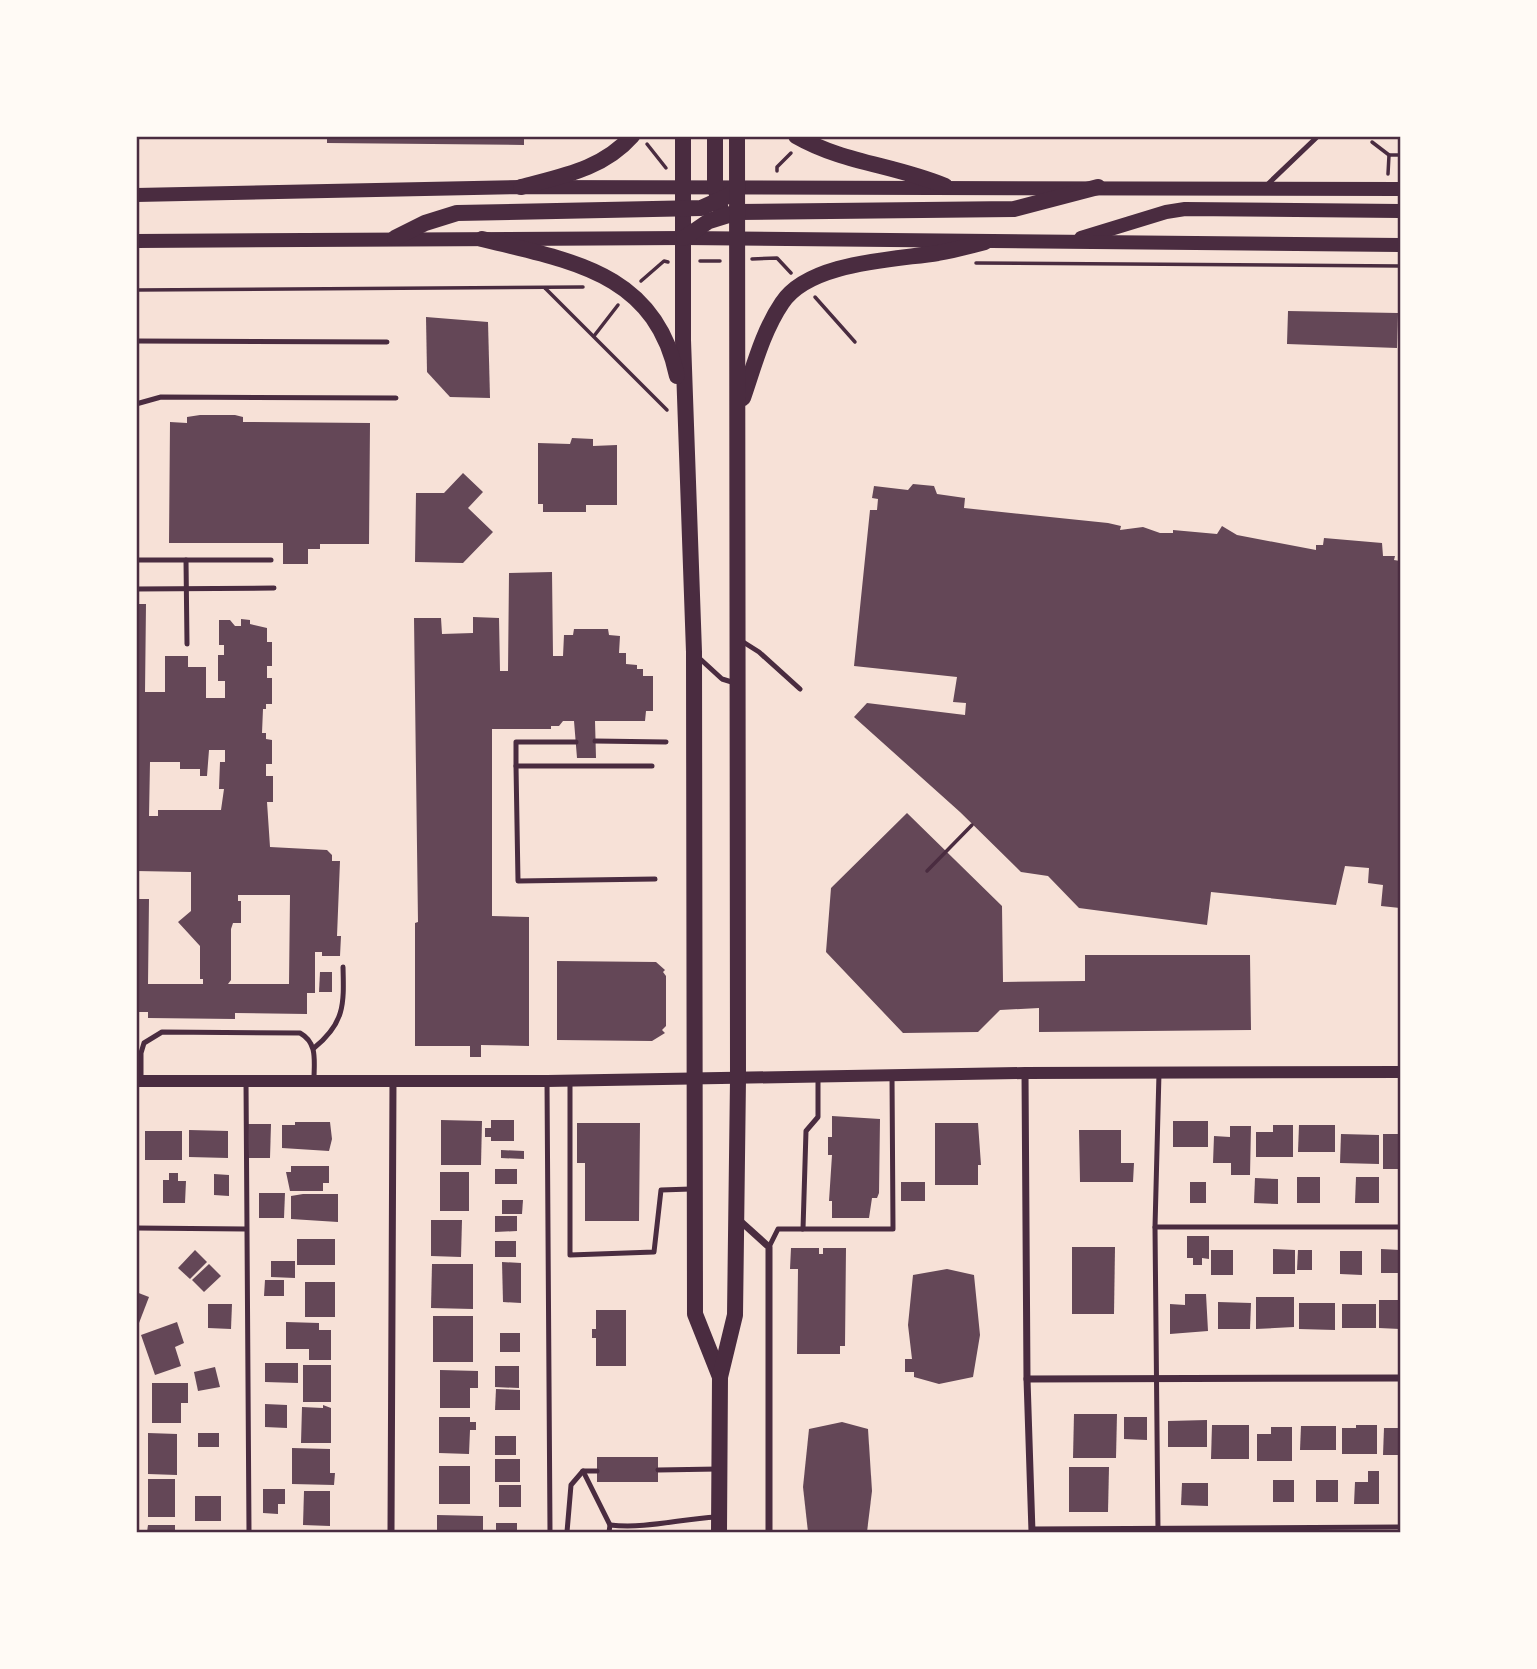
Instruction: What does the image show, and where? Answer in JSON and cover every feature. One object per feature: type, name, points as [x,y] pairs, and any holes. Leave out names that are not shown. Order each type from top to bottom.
[{"type":"main road","points":[[683,136],[685,416],[694,652],[695,1314],[720,1377]]},
{"type":"main road","points":[[715,136],[723,204],[738,240],[738,1079],[735,1315],[720,1377],[720,1525]]},
{"type":"main road","points":[[684,239],[723,204],[738,186],[737,136]]},
{"type":"main road","points":[[521,187],[576,172],[607,160],[637,138]]},
{"type":"main road","points":[[797,141],[849,160],[910,171],[944,186]]},
{"type":"main road","points":[[723,204],[738,186]]},
{"type":"main road","points":[[738,186],[1401,189]]},
{"type":"main road","points":[[136,195],[521,187],[683,187],[723,204]]},
{"type":"main road","points":[[395,238],[425,223],[457,213],[683,210],[723,204],[1014,209],[1098,187]]},
{"type":"main road","points":[[1066,243],[1166,212],[1185,209],[1401,211]]},
{"type":"main road","points":[[136,241],[395,238],[1401,245]]},
{"type":"main road","points":[[482,239],[572,261],[630,291],[653,315],[673,357],[685,416]]},
{"type":"main road","points":[[738,411],[764,337],[782,302],[802,284],[828,273],[893,257],[938,253],[985,242]]},
{"type":"street","points":[[139,1081],[570,1081],[1025,1073],[1401,1072]]},
{"type":"street","points":[[1025,1073],[1027,1379],[1032,1531]]},
{"type":"street","points":[[391,1532],[393,1080]]},
{"type":"street","points":[[736,1217],[769,1247],[769,1532]]},
{"type":"street","points":[[1027,1379],[1401,1378]]},
{"type":"lane","points":[[906,136],[1324,136]]},
{"type":"lane","points":[[1263,189],[1316,138]]},
{"type":"lane","points":[[136,341],[387,342]]},
{"type":"lane","points":[[136,404],[161,397],[396,398]]},
{"type":"lane","points":[[136,560],[271,560]]},
{"type":"lane","points":[[186,560],[187,644]]},
{"type":"lane","points":[[136,589],[274,588]]},
{"type":"lane","points":[[739,640],[759,652],[800,689]]},
{"type":"lane","points":[[694,652],[722,679],[738,684]]},
{"type":"lane","points":[[595,741],[666,742]]},
{"type":"lane","points":[[576,742],[516,742],[518,881],[654,879]]},
{"type":"lane","points":[[516,766],[652,766]]},
{"type":"lane","points":[[314,1048],[327,1037],[344,1006],[343,967]]},
{"type":"lane","points":[[136,1043],[144,1043],[162,1032],[300,1033],[310,1039],[314,1048],[314,1079]]},
{"type":"lane","points":[[139,1081],[144,1043]]},
{"type":"lane","points":[[1158,1530],[1155,1227],[1159,1073]]},
{"type":"lane","points":[[769,1247],[779,1229],[893,1229],[892,1076]]},
{"type":"lane","points":[[803,1229],[806,1131],[818,1117],[818,1078]]},
{"type":"lane","points":[[246,1080],[249,1532]]},
{"type":"lane","points":[[547,1081],[550,1532]]},
{"type":"lane","points":[[570,1081],[570,1255],[654,1252],[661,1190],[696,1189]]},
{"type":"lane","points":[[1155,1227],[1401,1227]]},
{"type":"lane","points":[[136,1228],[245,1229]]},
{"type":"lane","points":[[658,1470],[720,1469]]},
{"type":"lane","points":[[583,1471],[610,1529],[641,1528],[674,1520],[720,1525]]},
{"type":"lane","points":[[567,1532],[571,1485],[583,1471],[597,1471]]},
{"type":"lane","points":[[1032,1531],[1401,1527]]},
{"type":"path","points":[[637,138],[666,168],[672,166]]},
{"type":"path","points":[[775,168],[797,141]]},
{"type":"path","points":[[1372,142],[1389,155],[1401,155]]},
{"type":"path","points":[[773,259],[777,258],[795,277]]},
{"type":"path","points":[[636,285],[664,261],[671,262]]},
{"type":"path","points":[[970,263],[1401,266]]},
{"type":"path","points":[[136,290],[593,287]]},
{"type":"path","points":[[545,288],[668,411]]},
{"type":"path","points":[[821,290],[811,293],[855,342]]},
{"type":"path","points":[[594,336],[622,300]]},
{"type":"path","points":[[927,872],[972,825]]},
{"type":"building","points":[[327,136],[524,136],[524,145],[327,143]]},
{"type":"building","points":[[1288,311],[1398,313],[1397,348],[1287,344]]},
{"type":"building","points":[[426,317],[488,322],[490,398],[450,397],[427,372]]},
{"type":"building","points":[[235,415],[243,417],[243,422],[370,423],[369,544],[320,544],[320,549],[308,549],[308,564],[283,564],[283,543],[169,543],[170,422],[187,423],[187,417]]},
{"type":"building","points":[[572,438],[593,439],[593,446],[617,445],[617,505],[586,505],[586,512],[543,512],[543,504],[538,504],[538,443],[570,444]]},
{"type":"building","points":[[463,473],[483,492],[468,508],[493,532],[463,563],[415,562],[416,493],[444,493]]},
{"type":"building","points":[[913,484],[934,486],[937,494],[965,498],[964,508],[1108,523],[1121,526],[1120,530],[1143,527],[1160,533],[1173,533],[1173,530],[1217,534],[1222,526],[1237,535],[1316,550],[1316,545],[1323,545],[1324,538],[1382,543],[1383,556],[1395,556],[1394,560],[1400,561],[1400,908],[1381,906],[1383,885],[1368,883],[1369,868],[1345,866],[1336,905],[1211,892],[1207,925],[1079,908],[1048,876],[1021,872],[960,812],[854,717],[867,703],[965,715],[966,703],[953,702],[957,677],[854,666],[870,510],[877,510],[878,499],[872,498],[874,486],[908,490]]},
{"type":"building","points":[[552,572],[553,656],[563,656],[564,635],[573,635],[574,629],[608,629],[609,635],[620,636],[619,653],[626,653],[626,664],[637,665],[637,669],[643,669],[643,676],[653,676],[653,711],[646,711],[645,721],[595,721],[596,758],[577,758],[574,721],[563,721],[559,726],[551,726],[551,729],[492,729],[492,916],[529,917],[529,1046],[481,1045],[481,1057],[470,1057],[470,1046],[415,1046],[415,923],[418,922],[414,618],[441,618],[442,634],[473,633],[473,617],[499,618],[500,671],[508,671],[509,573]]},
{"type":"building","points":[[136,604],[146,604],[145,692],[165,692],[165,656],[188,656],[188,667],[206,667],[206,698],[225,698],[225,681],[218,681],[218,655],[224,655],[224,645],[219,645],[219,620],[230,620],[235,626],[241,626],[241,619],[250,620],[250,624],[267,628],[267,642],[272,642],[272,666],[267,666],[267,678],[272,678],[272,704],[266,704],[266,709],[263,709],[262,733],[266,733],[266,739],[272,740],[272,764],[266,764],[266,776],[273,776],[273,802],[267,802],[270,847],[327,850],[332,855],[332,861],[340,861],[337,936],[341,936],[340,956],[322,956],[322,952],[315,952],[315,993],[307,993],[307,1014],[235,1013],[235,1019],[148,1018],[148,1012],[136,1012],[136,899],[149,899],[148,984],[203,984],[203,979],[200,979],[200,946],[178,922],[191,911],[191,872],[136,871]],"holes":[[[209,750],[225,750],[225,762],[220,762],[219,789],[224,789],[221,810],[158,810],[158,816],[149,816],[150,762],[180,762],[180,769],[200,769],[200,776],[207,776]],[[238,895],[290,895],[289,984],[228,984],[231,980],[231,929],[233,923],[241,923],[241,901],[238,901]]]},
{"type":"building","points":[[907,813],[1002,906],[1003,982],[1085,981],[1085,955],[1250,955],[1251,1030],[1039,1032],[1039,1008],[1000,1010],[978,1032],[903,1033],[826,952],[831,888]]},
{"type":"building","points":[[557,961],[656,962],[665,970],[663,972],[666,976],[666,1026],[662,1030],[665,1033],[652,1041],[557,1040]]},
{"type":"building","points":[[320,972],[332,972],[332,992],[319,992]]},
{"type":"building","points":[[832,1116],[880,1119],[879,1193],[877,1198],[872,1198],[869,1218],[832,1218],[832,1201],[829,1201],[832,1155],[828,1155],[828,1137],[832,1137]]},
{"type":"building","points":[[441,1120],[482,1121],[481,1165],[441,1165]]},
{"type":"building","points":[[491,1120],[514,1120],[514,1141],[491,1141],[491,1137],[485,1137],[485,1128],[491,1128]]},
{"type":"building","points":[[1173,1121],[1208,1121],[1208,1147],[1173,1147]]},
{"type":"building","points":[[295,1122],[330,1122],[332,1139],[329,1151],[282,1148],[282,1125],[295,1125]]},
{"type":"building","points":[[577,1123],[640,1123],[639,1221],[585,1221],[585,1163],[577,1163]]},
{"type":"building","points":[[935,1123],[978,1123],[981,1165],[978,1165],[978,1185],[935,1185]]},
{"type":"building","points":[[248,1124],[271,1124],[270,1158],[249,1158]]},
{"type":"building","points":[[1273,1125],[1293,1125],[1293,1157],[1256,1157],[1256,1132],[1273,1132]]},
{"type":"building","points":[[1299,1125],[1335,1125],[1335,1152],[1298,1152]]},
{"type":"building","points":[[1230,1126],[1251,1126],[1250,1175],[1231,1175],[1231,1163],[1213,1163],[1214,1136],[1230,1137]]},
{"type":"building","points":[[189,1130],[228,1131],[228,1158],[189,1157]]},
{"type":"building","points":[[1079,1130],[1121,1130],[1121,1163],[1134,1163],[1133,1182],[1080,1182]]},
{"type":"building","points":[[145,1131],[182,1131],[182,1160],[145,1160]]},
{"type":"building","points":[[1341,1134],[1379,1135],[1379,1164],[1340,1163]]},
{"type":"building","points":[[1383,1134],[1400,1134],[1400,1169],[1383,1169]]},
{"type":"building","points":[[501,1150],[524,1151],[524,1159],[501,1158]]},
{"type":"building","points":[[291,1166],[329,1166],[329,1183],[323,1183],[323,1191],[290,1191],[286,1172],[291,1172]]},
{"type":"building","points":[[495,1169],[517,1169],[517,1184],[495,1184]]},
{"type":"building","points":[[440,1172],[469,1172],[469,1211],[440,1211]]},
{"type":"building","points":[[169,1173],[178,1173],[178,1181],[186,1181],[185,1203],[163,1203],[163,1180],[169,1180]]},
{"type":"building","points":[[214,1174],[229,1175],[229,1196],[214,1195]]},
{"type":"building","points":[[1297,1177],[1320,1177],[1320,1203],[1297,1203]]},
{"type":"building","points":[[1356,1177],[1379,1177],[1379,1203],[1355,1203]]},
{"type":"building","points":[[1255,1178],[1278,1179],[1278,1204],[1254,1203]]},
{"type":"building","points":[[901,1182],[925,1182],[925,1201],[901,1201]]},
{"type":"building","points":[[1190,1182],[1206,1182],[1206,1203],[1190,1203]]},
{"type":"building","points":[[259,1193],[285,1193],[284,1218],[259,1218]]},
{"type":"building","points":[[338,1194],[338,1222],[291,1219],[291,1196]]},
{"type":"building","points":[[502,1200],[523,1200],[522,1214],[502,1214]]},
{"type":"building","points":[[495,1216],[517,1216],[517,1231],[495,1232]]},
{"type":"building","points":[[431,1220],[462,1220],[461,1257],[431,1256]]},
{"type":"building","points":[[1187,1236],[1209,1236],[1209,1259],[1202,1258],[1202,1265],[1193,1265],[1193,1258],[1187,1258]]},
{"type":"building","points":[[297,1239],[335,1239],[335,1265],[297,1265]]},
{"type":"building","points":[[495,1241],[516,1241],[516,1257],[495,1257]]},
{"type":"building","points":[[1072,1247],[1115,1247],[1114,1314],[1072,1314]]},
{"type":"building","points":[[791,1248],[819,1248],[819,1254],[823,1254],[823,1248],[846,1248],[845,1346],[840,1346],[840,1354],[797,1354],[798,1269],[790,1269]]},
{"type":"building","points":[[1273,1249],[1295,1250],[1295,1274],[1273,1274]]},
{"type":"building","points":[[1381,1249],[1400,1250],[1400,1273],[1381,1273]]},
{"type":"building","points":[[195,1250],[207,1262],[190,1279],[178,1268]]},
{"type":"building","points":[[1211,1250],[1233,1250],[1233,1275],[1211,1275]]},
{"type":"building","points":[[1298,1250],[1312,1250],[1312,1270],[1297,1270]]},
{"type":"building","points":[[1340,1251],[1362,1251],[1362,1275],[1340,1274]]},
{"type":"building","points":[[271,1261],[295,1261],[295,1278],[271,1277]]},
{"type":"building","points":[[502,1262],[521,1263],[521,1303],[503,1302]]},
{"type":"building","points":[[209,1264],[221,1276],[204,1292],[192,1280]]},
{"type":"building","points":[[432,1264],[473,1264],[473,1309],[431,1308]]},
{"type":"building","points":[[947,1269],[974,1275],[980,1335],[973,1377],[939,1384],[914,1377],[914,1372],[905,1372],[905,1359],[912,1359],[908,1325],[913,1275]]},
{"type":"building","points":[[265,1280],[284,1280],[284,1296],[264,1296]]},
{"type":"building","points":[[305,1282],[335,1282],[335,1317],[305,1317]]},
{"type":"building","points":[[136,1292],[149,1297],[139,1323],[136,1322]]},
{"type":"building","points":[[1185,1294],[1206,1294],[1208,1331],[1170,1334],[1170,1304],[1185,1305]]},
{"type":"building","points":[[1256,1297],[1294,1297],[1294,1327],[1256,1329]]},
{"type":"building","points":[[1379,1300],[1400,1300],[1400,1329],[1379,1328]]},
{"type":"building","points":[[1218,1302],[1251,1303],[1250,1329],[1218,1329]]},
{"type":"building","points":[[1299,1303],[1335,1303],[1335,1330],[1299,1329]]},
{"type":"building","points":[[208,1304],[232,1304],[231,1329],[208,1328]]},
{"type":"building","points":[[1342,1304],[1376,1304],[1376,1328],[1342,1328]]},
{"type":"building","points":[[596,1310],[626,1310],[626,1366],[596,1366],[596,1338],[592,1338],[592,1329],[596,1329]]},
{"type":"building","points":[[433,1316],[473,1316],[473,1362],[433,1362]]},
{"type":"building","points":[[177,1322],[184,1343],[175,1347],[181,1366],[155,1375],[141,1335]]},
{"type":"building","points":[[286,1322],[319,1323],[319,1330],[331,1330],[331,1360],[309,1360],[309,1349],[286,1349]]},
{"type":"building","points":[[500,1333],[520,1333],[520,1352],[500,1352]]},
{"type":"building","points":[[265,1363],[298,1363],[298,1383],[265,1382]]},
{"type":"building","points":[[303,1365],[331,1365],[331,1402],[303,1402]]},
{"type":"building","points":[[495,1366],[519,1366],[519,1388],[495,1387]]},
{"type":"building","points":[[215,1367],[220,1387],[198,1391],[194,1372]]},
{"type":"building","points":[[440,1370],[478,1371],[478,1388],[470,1388],[470,1408],[440,1408]]},
{"type":"building","points":[[152,1383],[188,1383],[188,1403],[181,1403],[181,1423],[152,1423]]},
{"type":"building","points":[[496,1389],[520,1390],[520,1410],[495,1410]]},
{"type":"building","points":[[265,1404],[287,1405],[287,1428],[265,1427]]},
{"type":"building","points":[[323,1405],[331,1408],[331,1443],[301,1443],[302,1407],[323,1408]]},
{"type":"building","points":[[1074,1414],[1117,1414],[1116,1458],[1073,1458]]},
{"type":"building","points":[[439,1417],[470,1417],[470,1422],[476,1422],[476,1430],[470,1430],[469,1454],[439,1453]]},
{"type":"building","points":[[1124,1417],[1147,1417],[1147,1440],[1124,1439]]},
{"type":"building","points":[[1207,1420],[1207,1447],[1168,1447],[1168,1421]]},
{"type":"building","points":[[842,1422],[868,1429],[872,1491],[867,1532],[808,1532],[803,1487],[809,1429]]},
{"type":"building","points":[[1212,1425],[1249,1425],[1249,1459],[1211,1459]]},
{"type":"building","points":[[1356,1425],[1377,1425],[1377,1454],[1342,1454],[1342,1428],[1356,1428]]},
{"type":"building","points":[[1301,1426],[1336,1426],[1336,1450],[1300,1450]]},
{"type":"building","points":[[1271,1427],[1292,1427],[1292,1461],[1257,1461],[1257,1434],[1271,1434]]},
{"type":"building","points":[[1384,1428],[1400,1428],[1400,1455],[1383,1455]]},
{"type":"building","points":[[148,1433],[177,1434],[177,1475],[148,1474]]},
{"type":"building","points":[[198,1433],[219,1433],[219,1447],[198,1447]]},
{"type":"building","points":[[495,1436],[516,1436],[516,1455],[495,1455]]},
{"type":"building","points":[[292,1448],[330,1449],[330,1473],[335,1473],[334,1485],[292,1484]]},
{"type":"building","points":[[597,1457],[658,1457],[658,1482],[597,1482]]},
{"type":"building","points":[[495,1459],[520,1459],[520,1482],[495,1482]]},
{"type":"building","points":[[439,1466],[470,1466],[470,1504],[439,1504]]},
{"type":"building","points":[[1069,1467],[1109,1467],[1108,1512],[1069,1512]]},
{"type":"building","points":[[1368,1471],[1379,1471],[1379,1504],[1354,1504],[1355,1482],[1368,1482]]},
{"type":"building","points":[[148,1479],[175,1479],[175,1517],[148,1517]]},
{"type":"building","points":[[1273,1480],[1294,1480],[1294,1502],[1273,1502]]},
{"type":"building","points":[[1316,1480],[1338,1480],[1338,1502],[1316,1502]]},
{"type":"building","points":[[1182,1483],[1208,1483],[1208,1506],[1181,1505]]},
{"type":"building","points":[[499,1485],[521,1485],[521,1507],[499,1507]]},
{"type":"building","points":[[263,1489],[285,1489],[285,1504],[278,1504],[278,1514],[263,1513]]},
{"type":"building","points":[[304,1491],[330,1491],[330,1526],[303,1525]]},
{"type":"building","points":[[195,1496],[221,1496],[221,1521],[195,1521]]},
{"type":"building","points":[[437,1515],[483,1516],[483,1532],[437,1532]]},
{"type":"building","points":[[496,1523],[517,1523],[517,1532],[496,1532]]},
{"type":"building","points":[[148,1525],[175,1525],[175,1532],[147,1532]]}]
